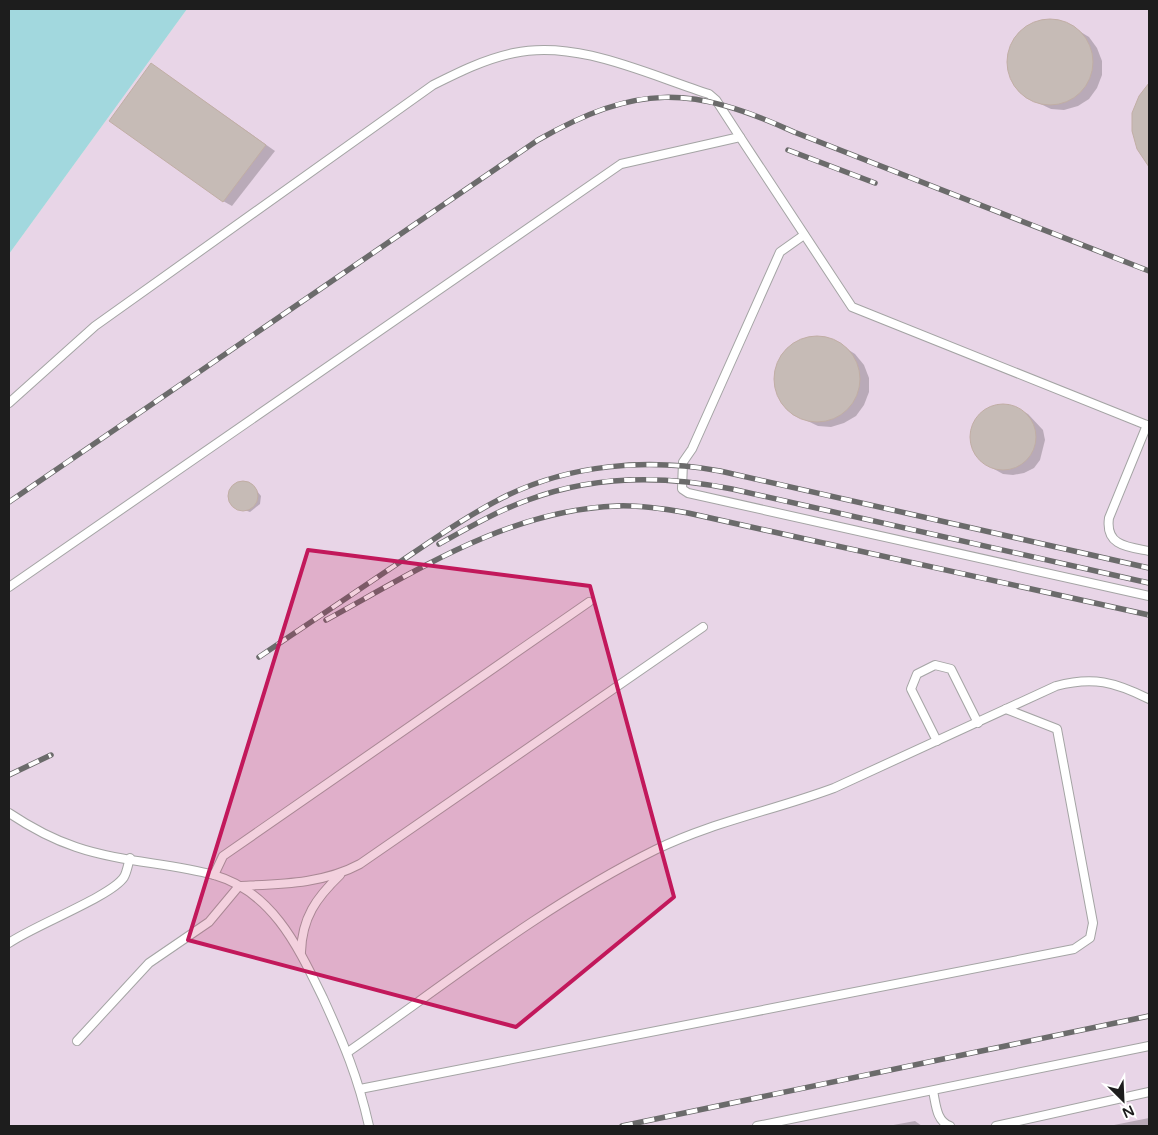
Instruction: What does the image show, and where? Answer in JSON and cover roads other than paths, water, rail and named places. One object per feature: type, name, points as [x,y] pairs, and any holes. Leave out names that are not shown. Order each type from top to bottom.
[{"type":"lane","points":[[9,403],[95,326],[433,85],[472,66],[515,53],[551,50],[591,55],[708,94],[716,100],[852,307],[1148,425],[1109,518],[1108,528],[1116,541],[1124,546],[1149,552]]},
{"type":"lane","points":[[9,587],[621,164],[740,137]]},
{"type":"lane","points":[[804,235],[780,252],[692,450],[683,462],[682,489],[688,493],[1149,596]]},
{"type":"lane","points":[[214,876],[223,856],[589,602]]},
{"type":"lane","points":[[301,952],[301,936],[318,896],[340,875],[360,864],[703,627]]},
{"type":"lane","points":[[937,741],[911,689],[917,674],[935,665],[951,669],[978,723]]},
{"type":"lane","points":[[348,1052],[579,890],[648,854],[701,830],[797,802],[834,788],[1056,686],[1094,680],[1116,684],[1149,699]]},
{"type":"lane","points":[[360,1089],[1074,949],[1090,938],[1093,923],[1057,729],[1006,709]]},
{"type":"lane","points":[[9,813],[29,827],[77,847],[214,876],[239,886],[257,898],[275,914],[301,952],[348,1052],[369,1126]]},
{"type":"lane","points":[[9,942],[24,932],[111,890],[125,877],[130,858]]},
{"type":"lane","points":[[77,1041],[149,963],[209,922],[239,886],[296,883],[340,875]]},
{"type":"lane","points":[[757,1126],[1149,1046]]},
{"type":"lane","points":[[933,1091],[938,1114],[945,1124],[950,1126]]},
{"type":"lane","points":[[996,1126],[1149,1092]]},
{"type":"water","points":[[9,9],[187,9],[9,254]]},
{"type":"railway","points":[[9,502],[538,140],[573,122],[605,109],[635,100],[664,97],[694,99],[724,106],[757,117],[1149,271]]},
{"type":"railway","points":[[788,150],[875,183]]},
{"type":"railway","points":[[259,657],[435,538],[488,505],[528,487],[554,478],[581,471],[609,467],[665,465],[720,471],[1149,568]]},
{"type":"railway","points":[[439,544],[505,509],[553,492],[603,482],[629,480],[680,481],[732,489],[1149,583]]},
{"type":"railway","points":[[326,620],[430,563],[502,531],[539,518],[577,510],[617,506],[688,513],[1149,615]]},
{"type":"railway","points":[[9,775],[51,755]]},
{"type":"railway","points":[[622,1126],[1149,1016]]}]
